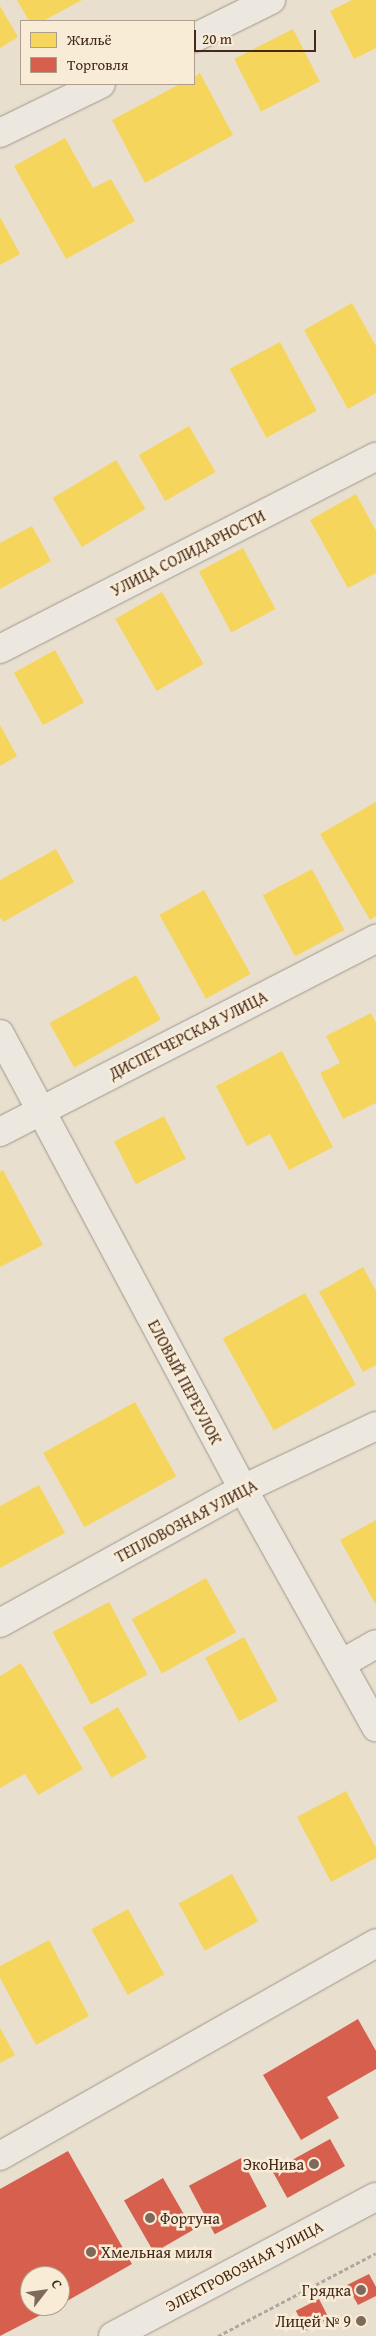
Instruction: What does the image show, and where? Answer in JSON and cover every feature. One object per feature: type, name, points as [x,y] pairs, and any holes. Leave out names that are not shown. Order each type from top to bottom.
[{"type":"street","points":[[195,38],[271,0]]},
{"type":"street","points":[[0,133],[99,85]]},
{"type":"street","name":"УЛИЦА СОЛИДАРНОСТИ","points":[[0,649],[376,457]]},
{"type":"street","name":"ДИСПЕТЧЕРСКАЯ УЛИЦА","points":[[0,1132],[376,939]]},
{"type":"street","name":"ЕЛОВЫЙ ПЕРЕУЛОК","points":[[0,1034],[243,1489],[375,1724]]},
{"type":"street","name":"ТЕПЛОВОЗНАЯ УЛИЦА","points":[[0,1622],[243,1489],[376,1426]]},
{"type":"street","points":[[340,1664],[376,1644]]},
{"type":"street","points":[[0,2156],[376,1943]]},
{"type":"street","name":"ЭЛЕКТРОВОЗНАЯ УЛИЦА","points":[[113,2336],[376,2197]]},
{"type":"path","points":[[218,2336],[376,2253]]},
{"type":"building: Жильё","points":[[17,0],[82,0],[45,20],[28,20]]},
{"type":"building: Жильё","points":[[352,0],[376,0],[376,48],[354,59],[330,11]]},
{"type":"building: Жильё","points":[[0,6],[18,37],[0,48]]},
{"type":"building: Жильё","points":[[293,29],[320,82],[261,112],[234,59]]},
{"type":"building: Жильё","points":[[200,73],[233,135],[145,183],[112,120],[178,85],[195,85],[195,76]]},
{"type":"building: Жильё","points":[[65,138],[93,188],[111,179],[135,221],[66,259],[14,166]]},
{"type":"building: Жильё","points":[[0,217],[20,254],[0,265]]},
{"type":"building: Жильё","points":[[352,303],[376,346],[376,393],[348,409],[304,330]]},
{"type":"building: Жильё","points":[[280,342],[317,411],[266,438],[230,369]]},
{"type":"building: Жильё","points":[[189,426],[216,472],[165,501],[139,455]]},
{"type":"building: Жильё","points":[[116,460],[145,509],[82,547],[53,498]]},
{"type":"building: Жильё","points":[[356,494],[376,531],[376,573],[348,588],[310,520]]},
{"type":"building: Жильё","points":[[32,526],[51,561],[0,589],[0,543]]},
{"type":"building: Жильё","points":[[243,548],[275,609],[231,632],[199,571]]},
{"type":"building: Жильё","points":[[162,592],[204,664],[157,691],[115,619]]},
{"type":"building: Жильё","points":[[55,650],[84,702],[43,725],[14,673]]},
{"type":"building: Жильё","points":[[0,725],[17,756],[0,766]]},
{"type":"building: Жильё","points":[[376,802],[376,916],[370,920],[320,834]]},
{"type":"building: Жильё","points":[[56,849],[74,882],[3,922],[0,917],[0,880]]},
{"type":"building: Жильё","points":[[312,869],[344,930],[295,956],[263,895]]},
{"type":"building: Жильё","points":[[204,890],[251,974],[206,999],[159,915]]},
{"type":"building: Жильё","points":[[136,975],[161,1020],[74,1068],[49,1023]]},
{"type":"building: Жильё","points":[[371,1013],[376,1023],[376,1103],[343,1119],[320,1073],[340,1063],[326,1036]]},
{"type":"building: Жильё","points":[[282,1051],[333,1147],[289,1170],[270,1134],[247,1146],[216,1086]]},
{"type":"building: Жильё","points":[[164,1116],[186,1159],[136,1184],[114,1141]]},
{"type":"building: Жильё","points":[[3,1170],[43,1245],[0,1267],[0,1172]]},
{"type":"building: Жильё","points":[[363,1267],[376,1291],[376,1365],[363,1372],[319,1292]]},
{"type":"building: Жильё","points":[[305,1293],[356,1385],[274,1430],[223,1339]]},
{"type":"building: Жильё","points":[[135,1402],[176,1476],[84,1527],[43,1453]]},
{"type":"building: Жильё","points":[[39,1485],[65,1533],[0,1568],[0,1506]]},
{"type":"building: Жильё","points":[[376,1520],[376,1605],[340,1540]]},
{"type":"building: Жильё","points":[[206,1578],[236,1632],[162,1673],[132,1619]]},
{"type":"building: Жильё","points":[[109,1602],[147,1674],[91,1704],[52,1632]]},
{"type":"building: Жильё","points":[[244,1637],[278,1701],[239,1721],[205,1658]]},
{"type":"building: Жильё","points":[[21,1663],[83,1769],[38,1795],[25,1774],[0,1788],[0,1676]]},
{"type":"building: Жильё","points":[[118,1707],[147,1757],[111,1778],[82,1728]]},
{"type":"building: Жильё","points":[[346,1791],[376,1848],[376,1858],[331,1882],[297,1817]]},
{"type":"building: Жильё","points":[[232,1874],[258,1921],[205,1951],[179,1904]]},
{"type":"building: Жильё","points":[[128,1909],[164,1975],[128,1995],[91,1929]]},
{"type":"building: Жильё","points":[[49,1940],[89,2016],[36,2045],[0,1978],[0,1966]]},
{"type":"building: Жильё","points":[[0,2028],[15,2055],[0,2063]]},
{"type":"building: Торговля","points":[[358,2019],[376,2051],[376,2069],[327,2097],[339,2118],[301,2140],[263,2075]]},
{"type":"building: Торговля","points":[[330,2139],[345,2166],[287,2198],[272,2171]]},
{"type":"building: Торговля","points":[[68,2151],[132,2264],[70,2299],[70,2266],[20,2266],[20,2316],[39,2316],[0,2336],[0,2189]]},
{"type":"building: Торговля","points":[[241,2158],[267,2207],[215,2234],[189,2186]]},
{"type":"building: Торговля","points":[[163,2178],[193,2230],[154,2252],[124,2200]]},
{"type":"building: Торговля","points":[[369,2274],[376,2287],[376,2296],[358,2305],[347,2285]]},
{"type":"building: Торговля","points":[[319,2299],[329,2319],[306,2330],[296,2311]]},
{"type":"place","name":"ЭкоНива","points":[[314,2164]]},
{"type":"place","name":"Фортуна","points":[[150,2218]]},
{"type":"place","name":"Хмельная миля","points":[[91,2252]]},
{"type":"place","name":"Грядка","points":[[361,2290]]},
{"type":"place","name":"Лицей № 9","points":[[361,2321]]}]
